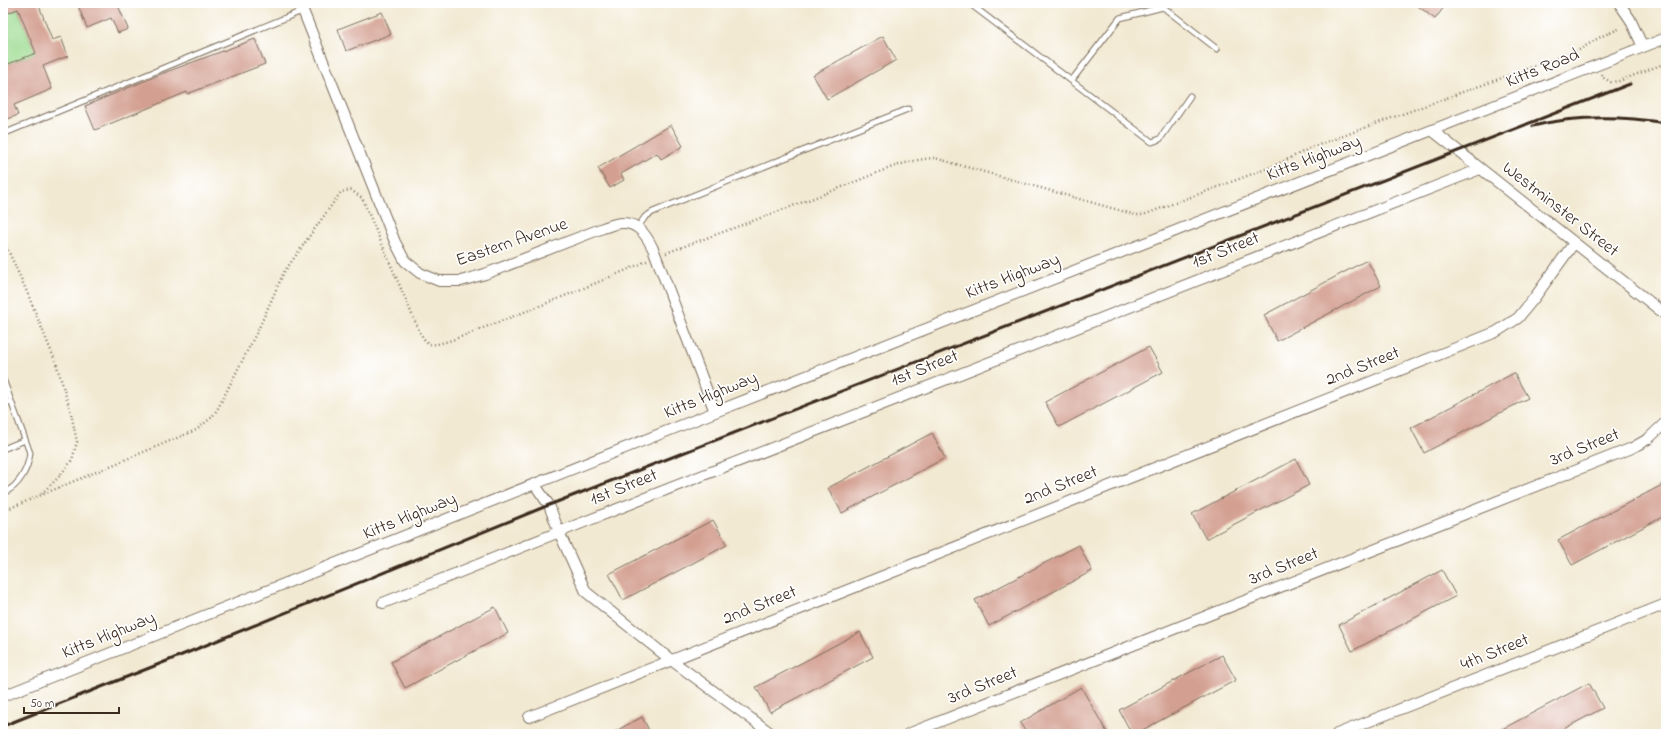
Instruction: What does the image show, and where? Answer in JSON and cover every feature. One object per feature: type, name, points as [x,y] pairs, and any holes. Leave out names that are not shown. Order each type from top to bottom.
[{"type":"street","points":[[1619,3],[1630,19],[1643,47]]},
{"type":"street","name":"Eastern Avenue","points":[[301,7],[395,242],[405,261],[420,273],[439,281],[461,281],[485,274],[623,222],[638,227]]},
{"type":"street","name":"Kitts Road","points":[[1433,131],[1666,38]]},
{"type":"street","name":"Westminster Street","points":[[1433,131],[1666,315]]},
{"type":"street","name":"Kitts Highway","points":[[3,696],[715,412],[1433,131]]},
{"type":"street","name":"1st Street","points":[[383,603],[558,532],[1480,169]]},
{"type":"street","points":[[638,227],[648,236],[715,412]]},
{"type":"street","name":"2nd Street","points":[[529,717],[1496,332],[1518,318],[1574,243]]},
{"type":"street","name":"3rd Street","points":[[908,734],[1632,448],[1648,439],[1666,422]]},
{"type":"street","points":[[535,485],[549,505],[558,532],[586,592],[671,660],[772,734]]},
{"type":"street","name":"4th Street","points":[[1336,734],[1666,604]]},
{"type":"lane","points":[[969,3],[1152,142],[1160,139],[1190,96]]},
{"type":"lane","points":[[1072,80],[1120,18],[1164,5],[1217,49]]},
{"type":"lane","points":[[3,134],[301,7]]},
{"type":"lane","points":[[638,227],[645,217],[653,212],[908,109]]},
{"type":"lane","points":[[3,379],[30,453],[26,467],[18,481],[9,491],[3,493]]},
{"type":"lane","points":[[3,405],[11,402]]},
{"type":"lane","points":[[3,449],[25,440]]},
{"type":"path","points":[[3,511],[196,430],[211,418],[217,410],[258,330],[284,272],[341,192],[346,190],[351,190],[362,198],[420,333],[425,340],[431,344],[439,344],[548,304],[656,256],[885,170],[923,158],[935,158],[1136,215],[1143,215],[1272,168],[1313,147],[1579,50],[1602,36],[1621,28]]},
{"type":"path","points":[[1599,65],[1604,78],[1611,82],[1619,81],[1666,63]]},
{"type":"path","points":[[3,239],[27,292],[56,363],[77,442],[72,460],[58,478],[38,497]]},
{"type":"green space","points":[[18,9],[36,53],[3,66],[3,15]]},
{"type":"building","points":[[3,3],[38,3],[52,40],[61,37],[68,56],[43,66],[52,89],[14,105],[18,115],[3,121],[3,66],[36,53],[18,9],[3,15]]},
{"type":"building","points":[[77,3],[117,3],[128,29],[118,33],[111,18],[87,28]]},
{"type":"building","points":[[1414,3],[1447,3],[1435,19]]},
{"type":"building","points":[[382,12],[391,34],[346,51],[338,29]]},
{"type":"building","points":[[883,36],[896,60],[827,99],[813,75]]},
{"type":"building","points":[[255,39],[265,64],[187,94],[187,92],[95,130],[85,106],[161,74]]},
{"type":"building","points":[[671,125],[683,146],[661,159],[657,153],[621,174],[624,180],[610,188],[598,168]]},
{"type":"building","points":[[1367,260],[1381,286],[1277,341],[1264,315]]},
{"type":"building","points":[[1149,347],[1163,372],[1059,427],[1045,402]]},
{"type":"building","points":[[1514,373],[1528,398],[1424,453],[1411,428]]},
{"type":"building","points":[[932,433],[945,458],[842,513],[828,488]]},
{"type":"building","points":[[1296,459],[1309,485],[1206,539],[1192,514]]},
{"type":"building","points":[[1662,485],[1666,493],[1666,515],[1572,565],[1558,540]]},
{"type":"building","points":[[713,520],[727,545],[623,600],[609,574]]},
{"type":"building","points":[[1079,545],[1092,571],[989,626],[975,600]]},
{"type":"building","points":[[1442,570],[1456,596],[1352,651],[1339,625]]},
{"type":"building","points":[[495,607],[508,633],[405,688],[391,662]]},
{"type":"building","points":[[860,632],[873,657],[770,712],[756,687]]},
{"type":"building","points":[[1222,655],[1236,680],[1135,734],[1132,734],[1119,710]]},
{"type":"building","points":[[1589,683],[1603,708],[1554,734],[1493,734]]},
{"type":"building","points":[[1081,687],[1108,734],[1027,734],[1020,723]]},
{"type":"building","points":[[642,717],[651,734],[610,734]]},
{"type":"railway","points":[[3,726],[172,659],[549,505],[1630,84]]},
{"type":"railway","points":[[1533,126],[1550,122],[1583,118],[1633,119],[1666,123]]}]
